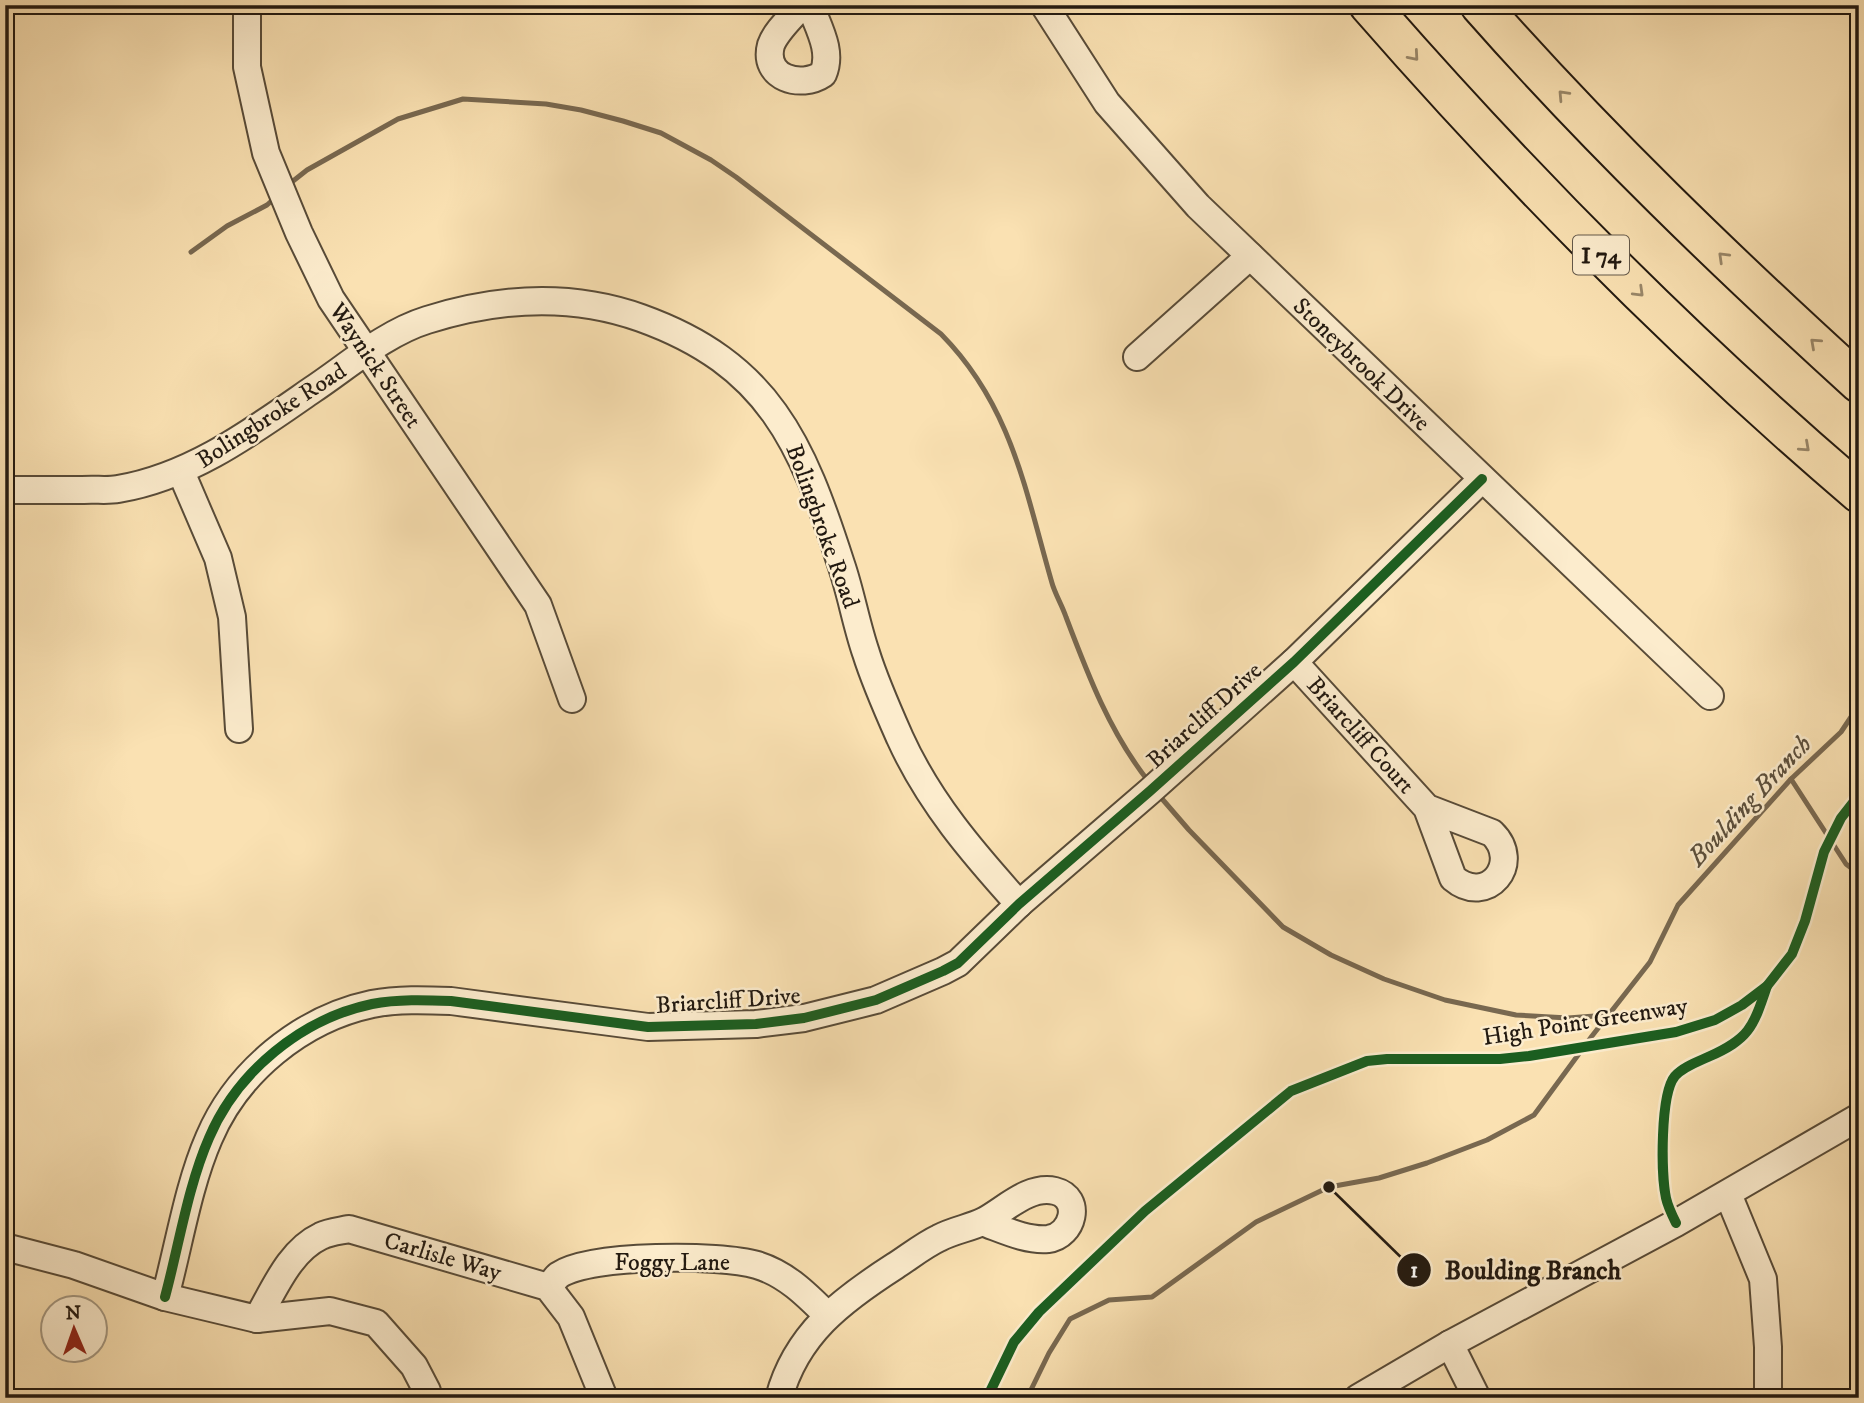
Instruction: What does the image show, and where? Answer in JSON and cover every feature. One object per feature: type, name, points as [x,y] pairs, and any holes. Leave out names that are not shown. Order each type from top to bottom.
[{"type":"highway","name":"I 74","points":[[1369,5],[1484,133],[1620,274],[1715,364],[1859,493]]},
{"type":"highway","points":[[1480,5],[1679,215],[1859,383]]},
{"type":"street","name":"Waynick Street","points":[[247,5],[247,67],[266,153],[299,233],[331,299],[538,606],[572,699]]},
{"type":"street","points":[[802,5],[773,41],[770,52],[771,62],[778,73],[792,81],[802,82],[811,81],[823,74],[826,62],[825,42],[810,5]]},
{"type":"street","name":"Stoneybrook Drive","points":[[1044,5],[1107,103],[1198,206],[1710,696]]},
{"type":"street","points":[[1138,357],[1250,256]]},
{"type":"street","name":"Bolingbroke Road","points":[[5,490],[117,489],[181,472],[251,432],[410,326],[465,308],[556,300],[614,308],[675,330],[705,346],[734,368],[772,408],[787,430],[802,458],[842,565],[866,654],[901,740],[938,808],[970,850],[1020,904]]},
{"type":"street","points":[[181,472],[218,558],[232,617],[239,729]]},
{"type":"street","name":"Briarcliff Drive","points":[[165,1297],[198,1168],[220,1116],[238,1089],[265,1060],[297,1035],[325,1020],[371,1004],[419,999],[648,1027],[756,1024],[804,1018],[876,1000],[943,971],[958,963],[1020,904],[1294,662],[1482,479]]},
{"type":"street","name":"Briarcliff Court","points":[[1294,662],[1427,808]]},
{"type":"street","points":[[1358,1398],[1450,1344],[1728,1194],[1859,1117]]},
{"type":"street","points":[[1728,1194],[1763,1279],[1768,1347],[1768,1398]]},
{"type":"street","points":[[779,1398],[792,1361],[827,1315],[845,1299],[936,1239],[982,1222]]},
{"type":"street","name":"Carlisle Way","points":[[257,1319],[275,1283],[304,1248],[322,1235],[349,1229],[548,1287]]},
{"type":"street","points":[[5,1247],[74,1265],[165,1297],[257,1319],[330,1311],[376,1323],[414,1366],[427,1398]]},
{"type":"street","name":"Foggy Lane","points":[[548,1287],[560,1275],[596,1262],[680,1258],[721,1260],[757,1265],[785,1278],[803,1291],[827,1315]]},
{"type":"street","points":[[548,1287],[571,1317],[604,1398]]},
{"type":"street","points":[[1450,1344],[1477,1398]]},
{"type":"waterway","points":[[288,185],[307,170],[398,119],[463,99],[546,104],[623,121],[661,133],[736,177],[941,334],[965,362],[984,390],[1013,451],[1053,587],[1092,682],[1111,724],[1149,782]]},
{"type":"waterway","points":[[191,252],[227,226],[267,205],[276,197]]},
{"type":"waterway","name":"Boulding Branch","points":[[1027,1398],[1049,1353],[1070,1319],[1109,1300],[1152,1297],[1256,1222],[1329,1187],[1379,1178],[1427,1163],[1487,1140],[1534,1115],[1650,962],[1678,905],[1791,779],[1841,732],[1859,705]]},
{"type":"waterway","points":[[1791,779],[1846,864],[1859,874]]},
{"type":"waterway","points":[[1157,793],[1283,927],[1331,955],[1384,979],[1445,1000],[1516,1015],[1568,1018],[1608,1015]]},
{"type":"cycle path","points":[[165,1297],[202,1156],[221,1114],[236,1091],[254,1071],[274,1052],[297,1036],[346,1011],[372,1004],[412,1000],[451,1001],[648,1027],[756,1024],[804,1018],[876,1000],[943,971],[958,963],[1019,904],[1294,662],[1482,479]]},
{"type":"cycle path","name":"High Point Greenway","points":[[987,1398],[1014,1342],[1039,1312],[1145,1211],[1291,1091],[1367,1061],[1500,1059],[1529,1056],[1676,1032],[1715,1020],[1742,1005],[1767,986],[1792,954],[1805,921],[1824,852],[1841,818],[1859,795]]},
{"type":"cycle path","points":[[1676,1223],[1666,1198],[1663,1172],[1664,1116],[1670,1085],[1682,1070],[1722,1051],[1741,1038],[1753,1022],[1767,986]]},
{"type":"place","name":"Boulding Branch","points":[[1329,1187]]}]
